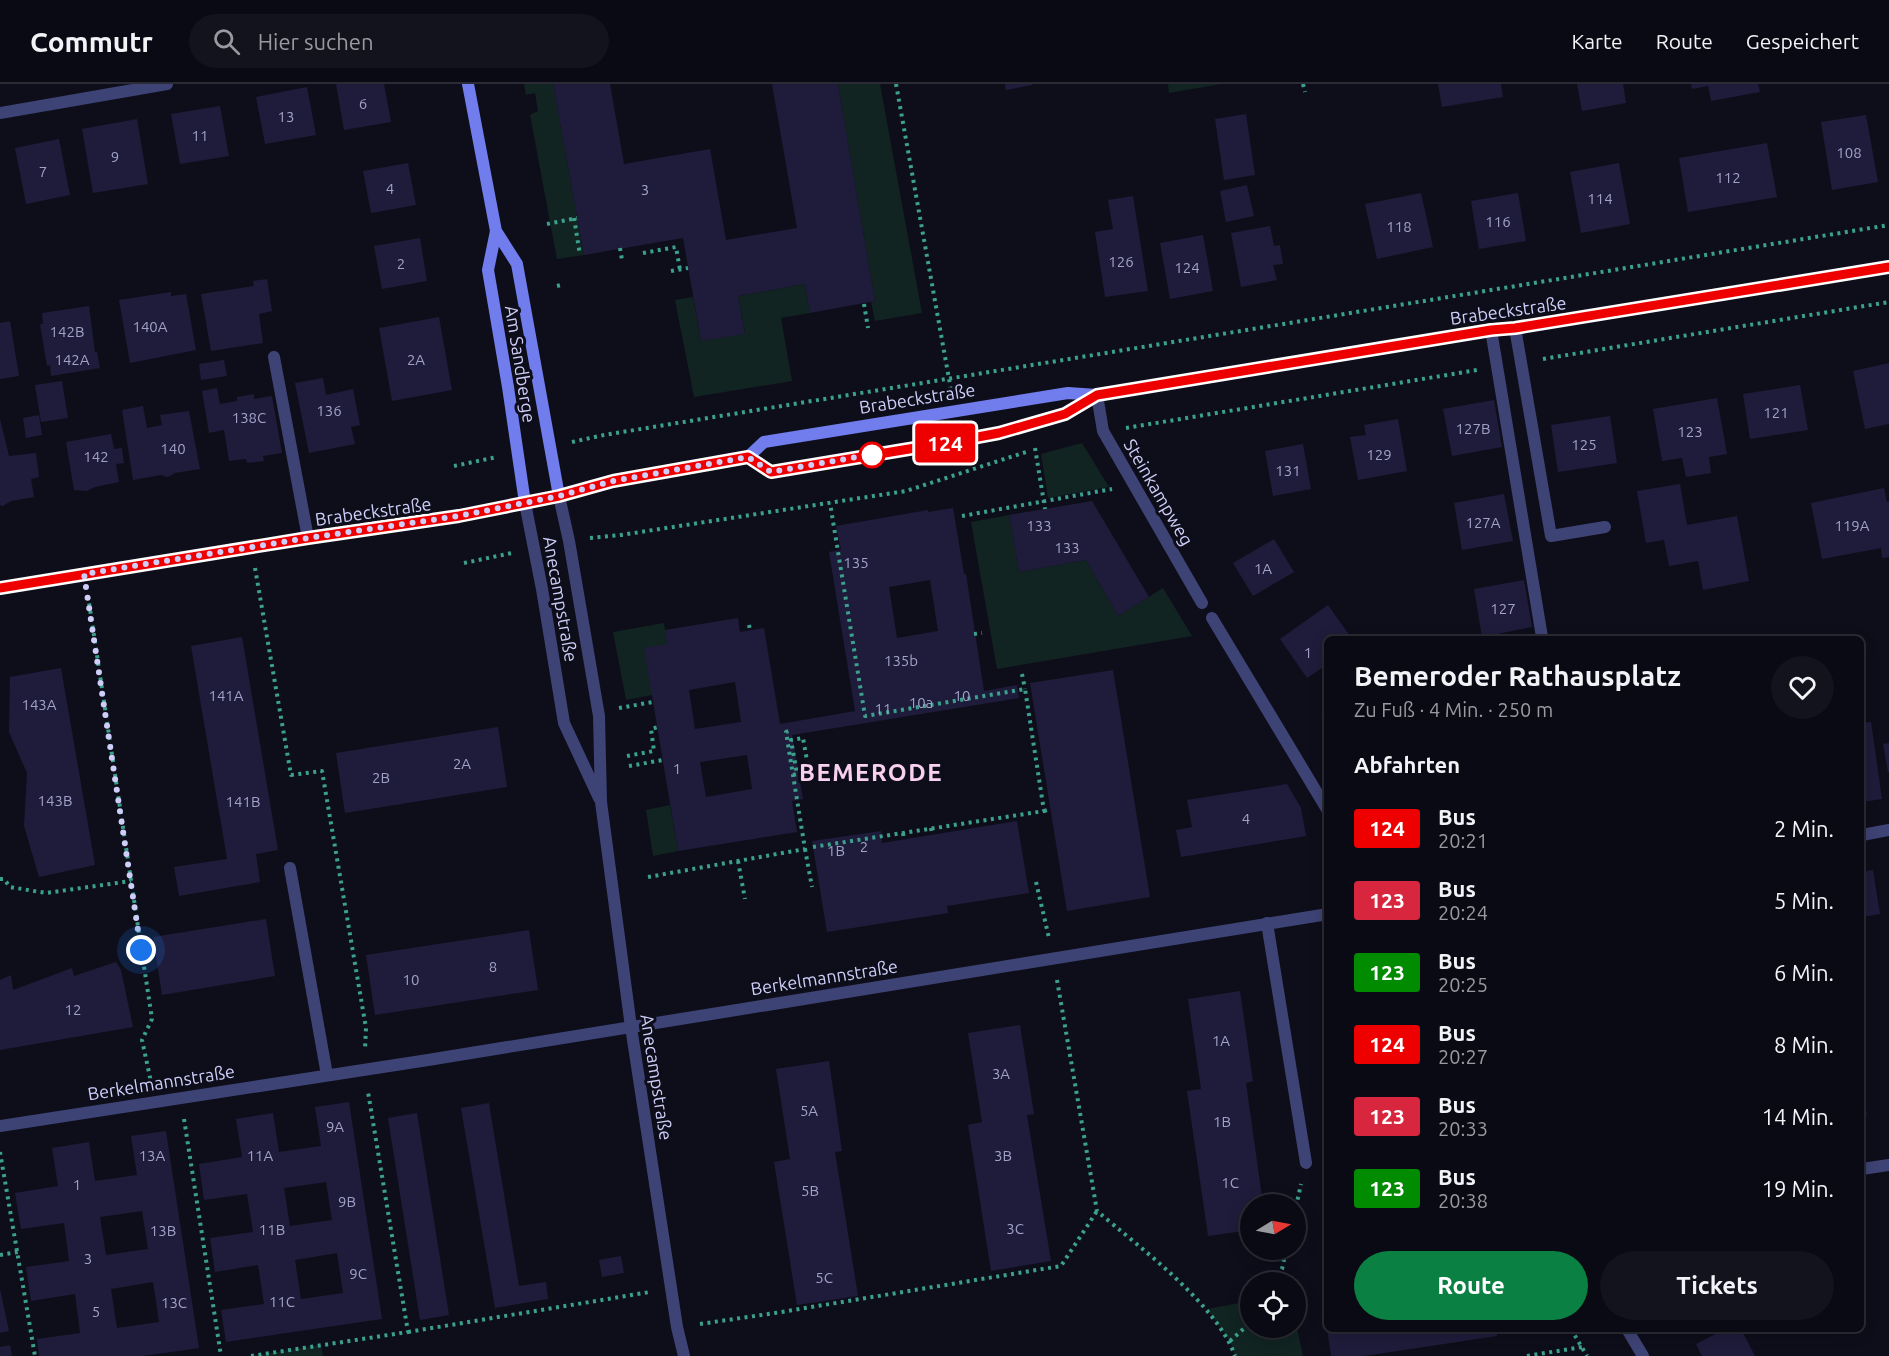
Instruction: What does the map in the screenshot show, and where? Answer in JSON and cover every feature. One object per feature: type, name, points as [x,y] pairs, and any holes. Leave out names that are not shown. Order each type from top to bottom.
[{"type":"main road","name":"Am Sandberge","points":[[468,84],[496,231],[488,270],[525,502]]},
{"type":"main road","name":"Am Sandberge","points":[[496,231],[518,264],[559,496]]},
{"type":"main road","name":"Brabeckstraße","points":[[0,588],[459,516],[559,496],[613,481],[748,457],[764,442],[1068,393],[1097,395],[1889,267]]},
{"type":"main road","name":"Brabeckstraße","points":[[748,457],[771,472],[951,442],[999,433],[1065,414],[1097,395]]},
{"type":"street","points":[[0,113],[166,84]]},
{"type":"street","points":[[1515,328],[1551,536],[1605,527]]},
{"type":"street","points":[[1491,330],[1542,636]]},
{"type":"street","points":[[274,357],[308,538]]},
{"type":"street","name":"Steinkampweg","points":[[1097,395],[1103,431],[1202,603]]},
{"type":"street","name":"Anecampstraße","points":[[559,496],[599,716],[601,802],[631,1027],[677,1327],[684,1356]]},
{"type":"street","name":"Anecampstraße","points":[[525,502],[564,723],[601,802]]},
{"type":"street","points":[[1212,618],[1324,804]]},
{"type":"street","points":[[1864,835],[1889,830]]},
{"type":"street","points":[[290,868],[327,1075]]},
{"type":"street","name":"Berkelmannstraße","points":[[0,1125],[631,1027],[1324,915]]},
{"type":"street","points":[[1267,923],[1306,1163]]},
{"type":"street","points":[[1864,1169],[1889,1165]]},
{"type":"street","points":[[1629,1332],[1643,1356]]},
{"type":"path","points":[[896,84],[949,377]]},
{"type":"path","points":[[1303,84],[1305,92]]},
{"type":"path","points":[[546,224],[576,218],[580,255]]},
{"type":"path","points":[[604,435],[1889,225]]},
{"type":"path","points":[[643,253],[676,247],[680,270]]},
{"type":"path","points":[[620,248],[622,260]]},
{"type":"path","points":[[671,271],[688,268]]},
{"type":"path","points":[[1520,363],[1889,302]]},
{"type":"path","points":[[864,304],[868,328]]},
{"type":"path","points":[[1103,431],[1496,367]]},
{"type":"path","points":[[621,535],[906,490],[1044,445]]},
{"type":"path","points":[[1035,448],[1045,509]]},
{"type":"path","points":[[962,516],[1113,489]]},
{"type":"path","points":[[830,503],[865,716],[962,697],[1025,689]]},
{"type":"path","points":[[252,548],[291,775],[322,771],[366,1028],[364,1069],[408,1332]]},
{"type":"path","points":[[84,574],[152,1019],[142,1040],[154,1102]]},
{"type":"path","points":[[749,625],[750,630]]},
{"type":"path","points":[[974,634],[982,633]]},
{"type":"path","points":[[1022,674],[1044,810]]},
{"type":"path","points":[[619,708],[653,702]]},
{"type":"path","points":[[627,756],[654,751],[651,729],[658,727]]},
{"type":"path","points":[[1031,730],[1037,730]]},
{"type":"path","points":[[789,731],[786,732],[812,887]]},
{"type":"path","points":[[793,775],[797,774],[791,740],[803,738],[809,772]]},
{"type":"path","points":[[629,766],[663,760]]},
{"type":"path","points":[[1037,764],[1043,763]]},
{"type":"path","points":[[813,848],[1050,809]]},
{"type":"path","points":[[1004,817],[1005,823]]},
{"type":"path","points":[[964,823],[965,829]]},
{"type":"path","points":[[931,828],[932,835]]},
{"type":"path","points":[[903,833],[904,839]]},
{"type":"path","points":[[863,839],[864,846]]},
{"type":"path","points":[[835,844],[836,850]]},
{"type":"path","points":[[648,877],[805,849]]},
{"type":"path","points":[[738,861],[745,899]]},
{"type":"path","points":[[0,879],[4,879],[10,887],[46,893],[131,881]]},
{"type":"path","points":[[1036,882],[1054,959],[1097,1211],[1157,1261],[1207,1309],[1230,1341],[1235,1356]]},
{"type":"path","points":[[181,1098],[221,1356]]},
{"type":"path","points":[[0,1152],[35,1356]]},
{"type":"path","points":[[677,1327],[1061,1266],[1097,1211]]},
{"type":"path","points":[[0,1255],[18,1252]]},
{"type":"path","points":[[251,1356],[671,1288]]},
{"type":"path","points":[[1230,1341],[1240,1332]]},
{"type":"path","points":[[1573,1332],[1587,1356]]},
{"type":"path","points":[[1527,1356],[1582,1347]]},
{"type":"green space","points":[[524,84],[553,84],[584,255],[557,259],[530,115],[538,111],[535,93],[526,95]]},
{"type":"green space","points":[[838,84],[880,84],[922,313],[875,321],[871,302],[875,301]]},
{"type":"green space","points":[[1168,84],[1221,84],[1169,93]]},
{"type":"green space","points":[[805,284],[810,313],[781,318],[792,381],[694,397],[675,300],[693,297],[701,341],[745,333],[738,296]]},
{"type":"green space","points":[[1082,443],[1109,487],[1048,498],[1041,454]]},
{"type":"green space","points":[[1009,515],[1019,572],[1086,560],[1118,616],[1163,588],[1192,636],[997,669],[971,522]]},
{"type":"green space","points":[[664,623],[667,644],[652,695],[626,700],[613,632]]},
{"type":"green space","points":[[670,805],[678,851],[653,856],[646,810]]},
{"type":"green space","points":[[1240,1303],[1240,1338],[1299,1338],[1303,1356],[1235,1356],[1230,1341],[1207,1309]]},
{"type":"green space","points":[[321,1345],[323,1356],[251,1356]]},
{"type":"building","points":[[336,84],[384,84],[391,122],[344,130]]},
{"type":"building","points":[[553,84],[610,84],[624,164],[710,149],[726,240],[797,228],[772,84],[838,84],[875,301],[810,313],[805,284],[738,296],[745,334],[701,341],[683,238],[584,255]]},
{"type":"building","points":[[1005,84],[1032,84],[1032,85],[1006,90]]},
{"type":"building","points":[[1438,84],[1501,84],[1503,97],[1442,107]]},
{"type":"building","points":[[1577,84],[1623,84],[1626,103],[1582,111]]},
{"type":"building","points":[[1691,84],[1758,84],[1760,92],[1711,101],[1708,86],[1692,89]]},
{"type":"building","points":[[307,87],[316,135],[265,144],[256,97]]},
{"type":"building","points":[[220,106],[229,156],[180,164],[171,114]]},
{"type":"building","points":[[1246,114],[1255,175],[1224,180],[1215,119]]},
{"type":"building","points":[[1866,115],[1878,182],[1832,190],[1821,122]]},
{"type":"building","points":[[137,119],[148,184],[93,193],[82,129]]},
{"type":"building","points":[[59,139],[70,195],[26,204],[15,148]]},
{"type":"building","points":[[1767,143],[1777,197],[1688,212],[1679,158]]},
{"type":"building","points":[[408,163],[416,205],[371,213],[363,171]]},
{"type":"building","points":[[1619,163],[1630,224],[1581,233],[1570,172]]},
{"type":"building","points":[[1247,185],[1254,216],[1226,222],[1220,191]]},
{"type":"building","points":[[1421,193],[1433,247],[1377,259],[1365,204]]},
{"type":"building","points":[[1518,193],[1526,241],[1479,249],[1471,201]]},
{"type":"building","points":[[1133,196],[1148,291],[1105,297],[1095,232],[1113,229],[1108,200]]},
{"type":"building","points":[[1270,226],[1274,246],[1280,245],[1283,264],[1273,265],[1277,280],[1241,287],[1231,233]]},
{"type":"building","points":[[1203,235],[1213,291],[1170,299],[1160,243]]},
{"type":"building","points":[[420,238],[427,281],[382,289],[374,246]]},
{"type":"building","points":[[267,279],[272,311],[259,314],[263,343],[211,351],[201,294],[254,286],[253,281]]},
{"type":"building","points":[[171,292],[171,296],[186,294],[196,350],[130,363],[119,300]]},
{"type":"building","points":[[89,306],[95,352],[97,352],[100,368],[51,376],[50,365],[47,366],[40,324],[43,324],[42,313]]},
{"type":"building","points":[[439,317],[452,390],[392,401],[379,328]]},
{"type":"building","points":[[10,321],[19,376],[0,379],[0,323]]},
{"type":"building","points":[[224,360],[227,376],[201,380],[199,364]]},
{"type":"building","points":[[1889,363],[1889,424],[1865,429],[1853,371]]},
{"type":"building","points":[[323,378],[326,395],[353,389],[360,425],[351,427],[355,444],[309,453],[295,383]]},
{"type":"building","points":[[62,381],[68,418],[41,422],[35,385]]},
{"type":"building","points":[[1800,385],[1808,430],[1750,439],[1743,394]]},
{"type":"building","points":[[217,388],[220,404],[237,401],[237,397],[254,394],[254,399],[272,396],[282,453],[263,456],[264,461],[247,463],[246,459],[229,461],[224,430],[209,433],[202,391]]},
{"type":"building","points":[[1717,398],[1727,454],[1709,457],[1711,473],[1686,477],[1682,458],[1662,461],[1653,409]]},
{"type":"building","points":[[1494,400],[1502,447],[1452,456],[1443,409]]},
{"type":"building","points":[[143,406],[147,428],[162,425],[160,415],[189,411],[200,469],[175,473],[168,477],[161,475],[133,480],[122,410]]},
{"type":"building","points":[[39,415],[42,435],[26,438],[23,418]]},
{"type":"building","points":[[1610,416],[1617,463],[1558,472],[1551,425]]},
{"type":"building","points":[[0,419],[9,456],[36,453],[39,477],[31,479],[34,497],[11,501],[3,506],[0,505]]},
{"type":"building","points":[[1398,419],[1407,471],[1358,480],[1350,437],[1366,435],[1364,425]]},
{"type":"building","points":[[111,434],[114,449],[122,448],[124,463],[116,464],[119,482],[87,491],[74,490],[66,442]]},
{"type":"building","points":[[1303,444],[1311,489],[1273,496],[1265,451]]},
{"type":"building","points":[[1680,484],[1687,525],[1737,516],[1749,581],[1703,590],[1698,561],[1669,566],[1664,540],[1646,543],[1637,491]]},
{"type":"building","points":[[1884,488],[1887,502],[1889,502],[1889,557],[1882,558],[1881,548],[1822,559],[1811,503]]},
{"type":"building","points":[[1504,494],[1513,541],[1462,550],[1454,503]]},
{"type":"building","points":[[1092,501],[1149,597],[1118,616],[1086,560],[1019,572],[1009,515]]},
{"type":"building","points":[[953,508],[984,691],[1017,685],[1019,698],[792,735],[803,799],[792,801],[797,832],[678,851],[644,648],[667,644],[665,630],[738,618],[740,632],[764,628],[780,724],[855,711],[829,552],[841,550],[836,526],[928,510],[928,512]],"holes":[[[930,580],[938,631],[897,638],[889,587]],[[735,682],[741,722],[695,729],[689,690]],[[747,755],[752,789],[706,797],[700,762]]]},
{"type":"building","points":[[1274,539],[1294,572],[1253,596],[1233,563]]},
{"type":"building","points":[[1524,580],[1532,627],[1482,636],[1474,589]]},
{"type":"building","points":[[1328,605],[1350,636],[1324,636],[1324,667],[1307,678],[1280,639]]},
{"type":"building","points":[[242,637],[278,850],[256,854],[260,882],[179,896],[174,867],[227,859],[191,646]]},
{"type":"building","points":[[61,668],[95,865],[39,877],[24,826],[27,773],[9,732],[10,677]]},
{"type":"building","points":[[1113,670],[1150,897],[1067,911],[1030,683]]},
{"type":"building","points":[[1871,722],[1882,799],[1864,802],[1864,723]]},
{"type":"building","points":[[498,727],[507,787],[345,813],[336,753]]},
{"type":"building","points":[[1889,743],[1889,772],[1888,772],[1883,744]]},
{"type":"building","points":[[1287,784],[1301,808],[1306,836],[1181,857],[1176,830],[1192,827],[1187,800]]},
{"type":"building","points":[[1017,821],[1029,893],[947,906],[948,913],[827,932],[812,841],[881,831],[882,843]]},
{"type":"building","points":[[1873,870],[1880,914],[1864,917],[1864,872]]},
{"type":"building","points":[[266,919],[275,976],[162,995],[153,937]]},
{"type":"building","points":[[529,930],[538,990],[375,1015],[366,955]]},
{"type":"building","points":[[116,962],[121,970],[133,1027],[0,1050],[0,980],[11,975],[13,990],[72,968],[74,976]]},
{"type":"building","points":[[1240,991],[1253,1081],[1246,1083],[1262,1194],[1240,1194],[1240,1232],[1208,1236],[1187,1091],[1201,1089],[1188,999]]},
{"type":"building","points":[[1020,1025],[1034,1114],[1027,1115],[1051,1261],[991,1271],[968,1125],[982,1122],[968,1033]]},
{"type":"building","points":[[829,1061],[842,1151],[835,1152],[858,1296],[797,1305],[774,1162],[790,1159],[776,1069]]},
{"type":"building","points":[[349,1102],[382,1319],[226,1342],[221,1310],[264,1304],[258,1265],[215,1272],[210,1238],[253,1232],[247,1194],[204,1200],[199,1164],[242,1157],[236,1119],[273,1113],[279,1152],[321,1146],[315,1107]],"holes":[[[326,1182],[332,1220],[290,1226],[284,1188]],[[337,1253],[343,1293],[301,1299],[295,1260]]]},
{"type":"building","points":[[489,1103],[519,1286],[546,1282],[548,1299],[495,1308],[461,1108]]},
{"type":"building","points":[[417,1113],[449,1315],[420,1320],[388,1118]]},
{"type":"building","points":[[166,1131],[199,1348],[143,1356],[39,1356],[37,1339],[80,1333],[75,1294],[31,1301],[26,1267],[69,1261],[64,1223],[21,1229],[15,1193],[58,1186],[52,1148],[89,1142],[95,1181],[137,1175],[131,1136]],"holes":[[[142,1211],[148,1249],[106,1255],[100,1217]],[[153,1282],[159,1322],[117,1328],[111,1289]]]},
{"type":"building","points":[[621,1256],[624,1273],[602,1277],[599,1260]]},
{"type":"building","points":[[0,1289],[9,1331],[0,1333]]},
{"type":"building","points":[[1327,1332],[1496,1332],[1497,1336],[1364,1356],[1331,1356]]},
{"type":"building","points":[[1719,1332],[1743,1332],[1755,1356],[1702,1356],[1696,1344]]},
{"type":"building","points":[[10,1345],[12,1356],[0,1356],[0,1347]]},
{"type":"bus line","name":"124","points":[[0,588],[459,516],[559,496],[613,481],[748,457],[771,472],[951,442],[999,433],[1065,414],[1097,395],[1252,368],[1889,267]]},
{"type":"district","name":"BEMERODE","points":[[871,772]]},
{"type":"route","points":[[141,950],[84,574],[459,516],[559,496],[613,481],[748,457],[771,472],[874,454],[872,455]]}]
